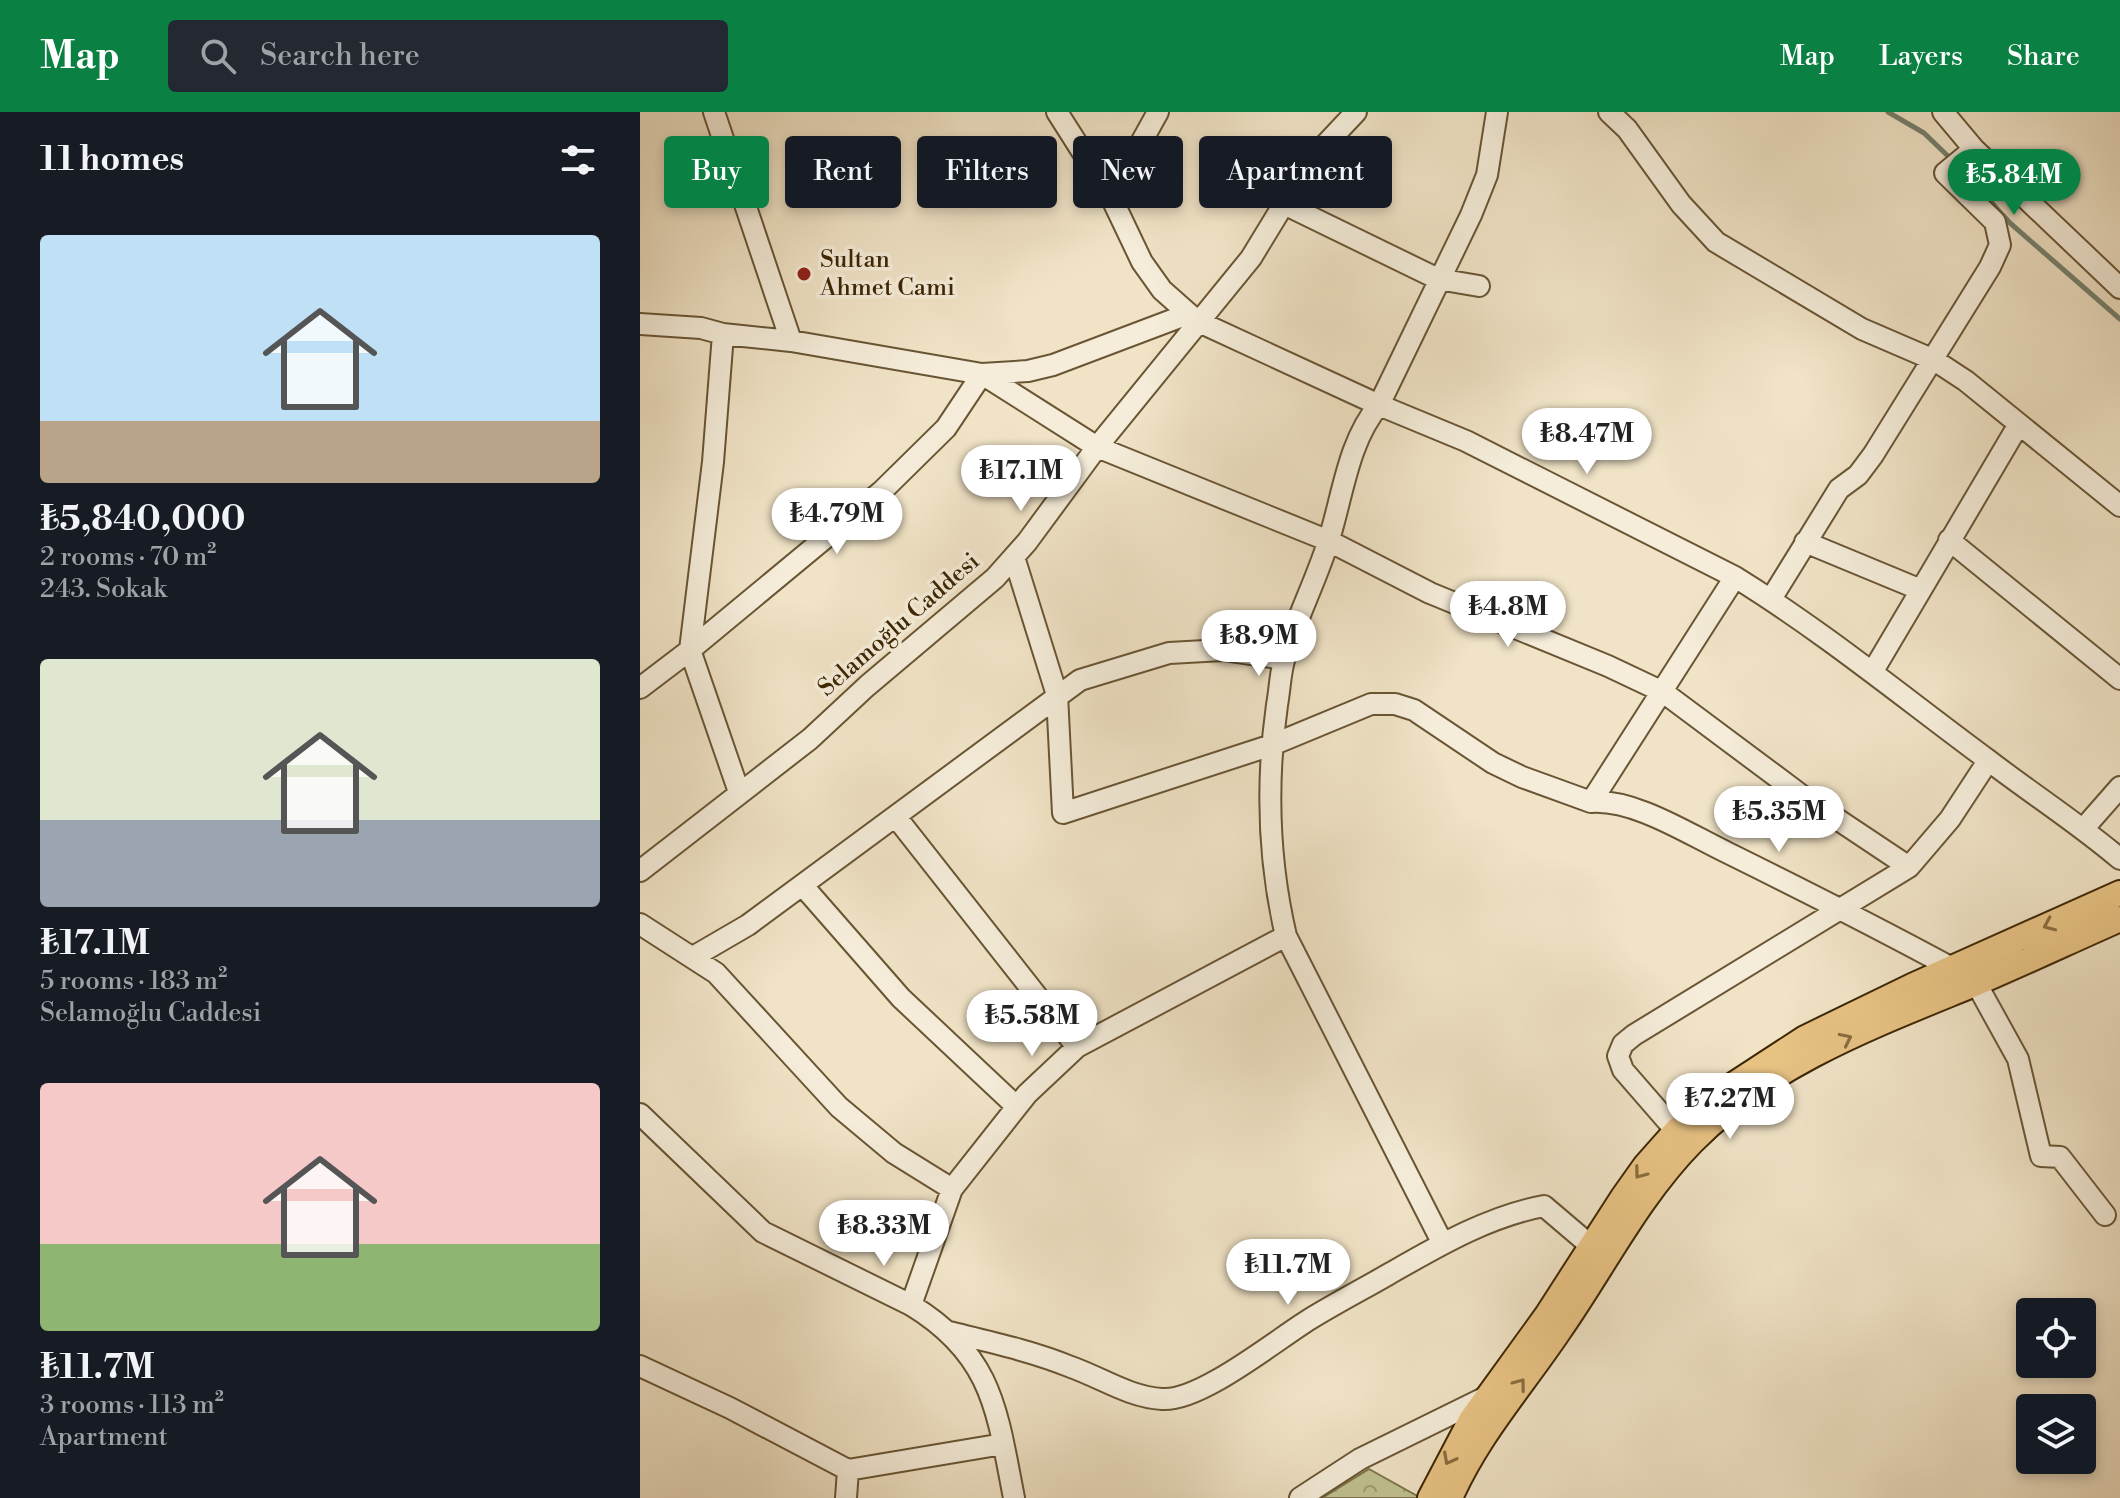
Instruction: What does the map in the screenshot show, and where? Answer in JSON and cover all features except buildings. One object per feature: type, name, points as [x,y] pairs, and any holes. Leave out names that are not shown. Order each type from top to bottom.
[{"type":"main road","points":[[1448,1497],[1447,1462],[1486,1397],[1547,1315],[1645,1166],[1676,1131],[1713,1098],[1805,1038],[2120,893]]},
{"type":"main road","points":[[1448,1497],[1488,1429],[1559,1332],[1647,1196],[1694,1140],[1738,1102],[1793,1064],[2120,919]]},
{"type":"street","points":[[714,112],[791,341]]},
{"type":"street","points":[[1057,112],[1073,137]]},
{"type":"street","points":[[1145,136],[1158,112]]},
{"type":"street","name":"Selamoğlu Caddesi","points":[[1333,136],[1356,112]]},
{"type":"street","points":[[1442,1242],[1286,936],[1276,894],[1269,810],[1272,745],[1284,659],[1329,541],[1361,432],[1365,421],[1379,405],[1438,279],[1455,252],[1487,175],[1497,112]]},
{"type":"street","points":[[1609,112],[1627,129],[1681,204],[1716,242],[1862,329],[1934,360],[1966,381],[2120,506]]},
{"type":"street","points":[[1944,112],[1974,149],[2120,288]]},
{"type":"street","points":[[1771,599],[1839,489],[1858,475],[1873,455],[1934,360],[2000,245],[1995,222],[1945,173],[1974,149]]},
{"type":"street","points":[[1116,208],[1142,262],[1162,290],[1192,318],[1379,405],[1466,441],[1735,577],[1873,671],[1988,761],[2084,828],[2120,859]]},
{"type":"street","name":"Selamoğlu Caddesi","points":[[640,871],[810,739],[867,686],[995,578],[1014,557],[1192,318],[1251,258],[1282,208]]},
{"type":"street","points":[[1292,208],[1438,279],[1479,286]]},
{"type":"street","points":[[640,324],[701,328],[723,334],[791,341],[982,374],[1028,371],[1053,365],[1192,318]]},
{"type":"street","points":[[723,334],[713,462],[690,650],[739,792]]},
{"type":"street","points":[[982,374],[1097,447],[1329,541],[1430,593],[1608,666],[1663,692],[1801,795],[1909,867]]},
{"type":"street","points":[[640,688],[882,491],[946,428],[982,374]]},
{"type":"street","points":[[1873,671],[2019,424]]},
{"type":"street","points":[[1949,540],[2120,679]]},
{"type":"street","points":[[1805,542],[1921,590]]},
{"type":"street","points":[[1014,557],[1057,695],[1063,813],[1272,745],[1371,704],[1395,704],[1414,710],[1493,763],[1522,777],[1591,802],[1620,804],[1660,820],[1840,908],[1952,968]]},
{"type":"street","points":[[1591,802],[1735,577]]},
{"type":"street","points":[[693,957],[748,925],[803,886],[1080,680],[1169,653],[1223,650],[1284,659]]},
{"type":"street","points":[[1676,1131],[1623,1070],[1618,1056],[1623,1044],[1909,867],[1950,819],[1988,761]]},
{"type":"street","points":[[2084,828],[2120,787]]},
{"type":"street","points":[[896,817],[1077,1047]]},
{"type":"street","points":[[803,886],[901,998],[1016,1106]]},
{"type":"street","points":[[640,924],[716,973],[839,1107],[894,1153],[952,1189]]},
{"type":"street","points":[[911,1305],[952,1189],[1016,1106],[1077,1047],[1286,936]]},
{"type":"street","points":[[1976,983],[2018,1059],[2041,1156],[2060,1157],[2105,1215]]},
{"type":"street","points":[[640,1114],[763,1232],[911,1305],[949,1332],[966,1349],[981,1372],[994,1405],[1014,1498]]},
{"type":"street","points":[[949,1332],[1071,1366],[1133,1394],[1165,1400],[1191,1393],[1231,1371],[1310,1319],[1442,1242],[1525,1209],[1544,1206],[1591,1246]]},
{"type":"street","points":[[640,1366],[730,1408],[848,1470],[1003,1444]]},
{"type":"street","points":[[1300,1498],[1360,1459],[1486,1397]]},
{"type":"street","points":[[846,1498],[848,1470]]},
{"type":"green space","points":[[1369,1469],[1419,1497],[1322,1498]]},
{"type":"waterway","points":[[1888,112],[1924,133],[1951,159]]},
{"type":"waterway","points":[[1961,169],[2010,223],[2120,319]]},
{"type":"place","name":"Sultan Ahmet Cami","points":[[804,274]]}]
